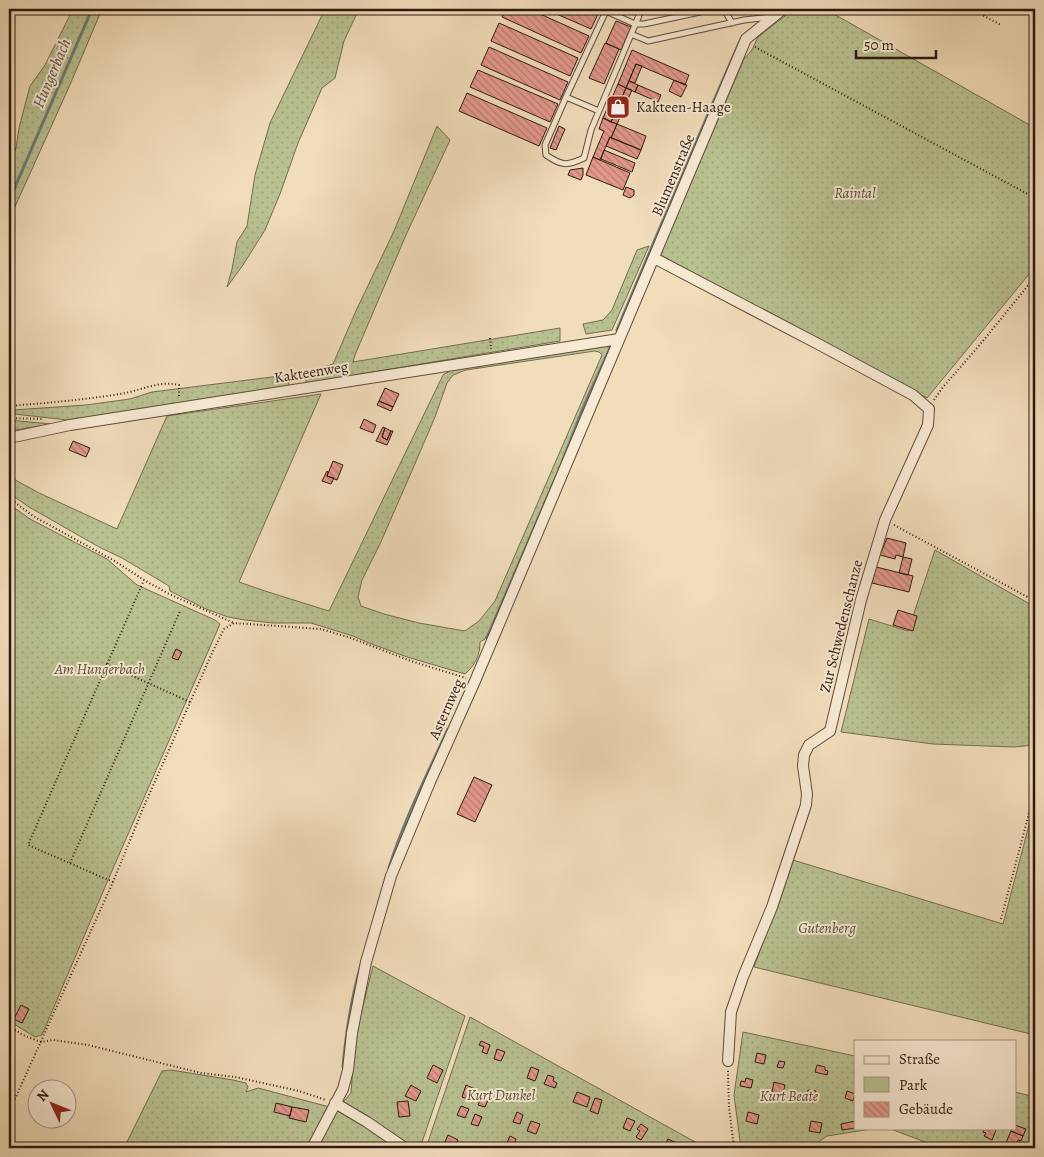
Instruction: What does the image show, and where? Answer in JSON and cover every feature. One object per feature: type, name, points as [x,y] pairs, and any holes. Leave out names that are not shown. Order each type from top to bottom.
[{"type":"street","name":"Blumenstraße","points":[[619,339],[746,38],[783,9]]},
{"type":"street","points":[[654,258],[913,395],[929,409]]},
{"type":"street","name":"Kakteenweg","points":[[9,438],[70,425],[619,339]]},
{"type":"street","name":"Asternweg","points":[[312,1148],[343,1089],[348,1070],[352,1033],[366,962],[391,876],[619,339]]},
{"type":"street","name":"Zur Schwedenschanze","points":[[728,1061],[732,1012],[743,978],[772,907],[806,805],[804,755],[809,746],[830,730],[860,600],[886,520],[928,425],[929,409]]},
{"type":"street","points":[[335,1103],[405,1148]]},
{"type":"lane","points":[[639,9],[640,13],[635,24],[591,130],[584,158],[570,164],[557,162],[546,155],[544,145],[607,10],[635,24],[644,24],[714,9]]},
{"type":"lane","points":[[724,9],[732,23]]},
{"type":"lane","points":[[761,9],[774,16]]},
{"type":"lane","points":[[631,34],[648,41],[774,16]]},
{"type":"lane","points":[[566,97],[599,111]]},
{"type":"path","points":[[971,9],[1001,26]]},
{"type":"path","points":[[746,38],[750,45],[1035,198]]},
{"type":"path","points":[[929,409],[943,387],[1035,277]]},
{"type":"path","points":[[9,406],[123,394],[163,383],[172,383],[179,385],[179,408]]},
{"type":"path","points":[[9,418],[47,419]]},
{"type":"path","points":[[9,498],[34,516],[169,594],[234,623],[321,629],[348,637],[411,661],[475,681]]},
{"type":"path","points":[[886,520],[1035,601]]},
{"type":"path","points":[[113,882],[28,845],[144,580]]},
{"type":"path","points":[[70,863],[180,611]]},
{"type":"path","points":[[9,1112],[113,882],[144,806],[212,653],[224,628],[234,623]]},
{"type":"path","points":[[106,664],[190,702]]},
{"type":"path","points":[[1001,919],[1030,808],[1035,798]]},
{"type":"path","points":[[9,1026],[23,1035],[41,1042],[53,1040],[88,1045],[201,1073],[235,1077],[299,1091],[335,1103]]},
{"type":"path","points":[[728,1061],[727,1078],[734,1148]]},
{"type":"path","points":[[854,1148],[871,1144],[889,1144],[902,1148]]},
{"type":"green space","points":[[73,9],[102,9],[9,220],[9,166],[16,148],[30,86],[45,65]]},
{"type":"green space","points":[[325,9],[359,9],[344,41],[335,78],[322,88],[298,143],[265,230],[227,287],[237,242],[247,226],[255,175],[270,123]]},
{"type":"green space","name":"Raintal","points":[[794,9],[825,9],[1035,128],[1035,267],[927,398],[660,255],[744,59],[752,50],[758,37]]},
{"type":"green space","points":[[437,126],[450,140],[406,235],[353,362],[560,328],[560,341],[306,383],[306,373],[333,364],[394,231]]},
{"type":"green space","points":[[649,246],[612,330],[586,334],[583,324],[603,320],[612,310],[637,250]]},
{"type":"green space","points":[[604,345],[609,346],[610,350],[586,401],[492,625],[485,639],[480,642],[476,660],[465,674],[407,657],[353,636],[311,623],[273,623],[245,620],[228,617],[206,609],[170,591],[169,586],[29,507],[9,493],[10,477],[39,493],[117,529],[167,416],[321,394],[239,582],[329,611],[443,375],[453,369]],"holes":[[[595,351],[602,355],[495,601],[479,621],[465,631],[419,623],[361,606],[358,597],[362,580],[414,466],[447,383],[453,375],[466,370]]]},
{"type":"green space","points":[[288,375],[289,387],[68,420],[14,414],[13,410],[86,405],[130,399],[152,392]]},
{"type":"green space","points":[[9,420],[52,424],[9,431]]},
{"type":"green space","name":"Am Hungerbach","points":[[9,504],[30,519],[107,559],[137,585],[220,624],[42,1035],[35,1037],[9,1021]]},
{"type":"green space","points":[[935,550],[1035,607],[1035,745],[1014,747],[933,744],[841,732],[869,619],[908,631]]},
{"type":"green space","name":"Gutenberg","points":[[1034,806],[1035,1035],[754,967],[793,860],[1003,924]]},
{"type":"green space","points":[[373,966],[465,1016],[420,1148],[406,1148],[399,1144],[396,1148],[124,1148],[162,1071],[171,1070],[233,1080],[246,1083],[248,1087],[246,1092],[258,1088],[337,1109],[351,1093],[355,1038]]},
{"type":"green space","name":"Kurt Dunkel","points":[[470,1017],[706,1148],[426,1148]]},
{"type":"green space","name":"Kurt Beate","points":[[743,1032],[854,1056],[854,1130],[865,1130],[827,1136],[810,1148],[741,1148],[734,1095]]},
{"type":"green space","points":[[1016,1092],[1035,1097],[1035,1148],[941,1148],[893,1130],[1016,1130]]},
{"type":"building","points":[[506,9],[529,9],[589,36],[581,53],[502,17]]},
{"type":"building","points":[[545,9],[591,9],[599,12],[591,29]]},
{"type":"building","points":[[616,21],[631,27],[621,50],[606,43]]},
{"type":"building","points":[[499,23],[578,58],[570,76],[491,41]]},
{"type":"building","points":[[605,43],[619,49],[604,84],[589,78]]},
{"type":"building","points":[[489,47],[568,82],[560,100],[481,65]]},
{"type":"building","points":[[632,50],[689,75],[685,85],[636,64],[626,88],[618,84]]},
{"type":"building","points":[[636,64],[642,66],[635,83],[629,81]]},
{"type":"building","points":[[478,70],[558,104],[550,122],[470,87]]},
{"type":"building","points":[[674,80],[687,85],[681,97],[669,91]]},
{"type":"building","points":[[629,81],[638,85],[635,92],[626,88]]},
{"type":"building","points":[[618,84],[626,88],[611,122],[603,118]]},
{"type":"building","points":[[638,85],[661,95],[658,102],[635,92]]},
{"type":"building","points":[[626,88],[632,90],[617,124],[611,122]]},
{"type":"building","points":[[467,93],[547,128],[539,146],[459,111]]},
{"type":"building","points":[[603,118],[617,124],[600,160],[593,157],[604,131],[599,129]]},
{"type":"building","points":[[617,124],[646,136],[641,150],[611,138]]},
{"type":"building","points":[[559,126],[565,129],[556,150],[550,148]]},
{"type":"building","points":[[610,137],[641,150],[637,159],[606,146]]},
{"type":"building","points":[[604,150],[635,163],[632,172],[601,159]]},
{"type":"building","points":[[593,157],[630,173],[623,190],[586,175]]},
{"type":"building","points":[[583,168],[581,180],[568,175],[570,170]]},
{"type":"building","points":[[626,187],[634,190],[634,195],[630,198],[623,195]]},
{"type":"building","points":[[385,388],[399,394],[393,407],[379,401]]},
{"type":"building","points":[[379,401],[393,407],[391,411],[377,405]]},
{"type":"building","points":[[364,419],[376,425],[373,433],[360,428]]},
{"type":"building","points":[[383,427],[385,428],[382,437],[387,440],[391,431],[393,431],[387,445],[376,441]]},
{"type":"building","points":[[385,428],[391,431],[387,440],[382,437]]},
{"type":"building","points":[[73,441],[90,448],[86,457],[69,450]]},
{"type":"building","points":[[333,461],[343,465],[337,480],[327,476]]},
{"type":"building","points":[[327,471],[327,476],[334,478],[331,484],[322,481]]},
{"type":"building","points":[[887,538],[906,543],[903,557],[896,555],[895,559],[880,555]]},
{"type":"building","points":[[903,557],[912,559],[908,575],[899,573]]},
{"type":"building","points":[[876,567],[913,576],[909,592],[872,583]]},
{"type":"building","points":[[898,610],[917,616],[913,631],[893,625]]},
{"type":"building","points":[[176,649],[182,652],[178,660],[172,658]]},
{"type":"building","points":[[474,777],[492,785],[475,822],[457,814]]},
{"type":"building","points":[[21,1005],[29,1009],[22,1023],[14,1019]]},
{"type":"building","points":[[481,1041],[490,1045],[487,1054],[482,1052],[484,1047],[479,1045]]},
{"type":"building","points":[[497,1049],[505,1052],[501,1061],[494,1059]]},
{"type":"building","points":[[757,1053],[766,1055],[764,1064],[755,1062]]},
{"type":"building","points":[[779,1061],[785,1062],[783,1068],[777,1067]]},
{"type":"building","points":[[433,1065],[443,1070],[437,1083],[427,1078]]},
{"type":"building","points":[[817,1065],[825,1067],[825,1070],[828,1071],[827,1075],[815,1072]]},
{"type":"building","points":[[531,1067],[539,1070],[535,1081],[527,1078]]},
{"type":"building","points":[[548,1075],[554,1077],[553,1081],[557,1083],[555,1088],[544,1084]]},
{"type":"building","points":[[746,1078],[753,1080],[751,1088],[740,1086],[741,1081],[745,1082]]},
{"type":"building","points":[[774,1082],[785,1085],[783,1094],[772,1092]]},
{"type":"building","points":[[411,1085],[421,1091],[416,1101],[405,1096]]},
{"type":"building","points":[[466,1085],[475,1089],[471,1100],[462,1097]]},
{"type":"building","points":[[808,1090],[816,1091],[813,1102],[806,1101]]},
{"type":"building","points":[[847,1091],[854,1094],[853,1101],[845,1098]]},
{"type":"building","points":[[577,1092],[590,1097],[587,1107],[573,1102]]},
{"type":"building","points":[[482,1095],[489,1098],[485,1107],[478,1105]]},
{"type":"building","points":[[595,1098],[602,1100],[598,1114],[590,1111]]},
{"type":"building","points":[[408,1101],[410,1116],[399,1117],[397,1102]]},
{"type":"building","points":[[276,1103],[292,1107],[290,1116],[274,1112]]},
{"type":"building","points":[[461,1106],[469,1109],[465,1118],[457,1115]]},
{"type":"building","points":[[292,1107],[309,1110],[306,1122],[289,1118]]},
{"type":"building","points":[[517,1112],[523,1115],[520,1124],[513,1122]]},
{"type":"building","points":[[748,1112],[759,1115],[757,1124],[746,1121]]},
{"type":"building","points":[[475,1114],[482,1117],[478,1126],[471,1124]]},
{"type":"building","points":[[627,1118],[635,1121],[630,1131],[623,1128]]},
{"type":"building","points":[[531,1121],[540,1124],[536,1134],[527,1131]]},
{"type":"building","points":[[811,1121],[822,1123],[820,1133],[809,1131]]},
{"type":"building","points":[[854,1121],[854,1128],[842,1130],[841,1124]]},
{"type":"building","points":[[641,1124],[648,1129],[641,1140],[636,1137],[640,1131],[637,1129]]},
{"type":"building","points":[[1016,1125],[1026,1129],[1023,1136],[1011,1131],[1016,1130]]},
{"type":"building","points":[[984,1130],[996,1130],[992,1140],[984,1136],[986,1133],[983,1132]]},
{"type":"building","points":[[1011,1131],[1023,1136],[1021,1141],[1018,1140],[1015,1146],[1006,1143]]},
{"type":"building","points":[[448,1135],[458,1140],[453,1148],[445,1142]]},
{"type":"building","points":[[510,1136],[516,1139],[514,1148],[506,1145]]},
{"type":"building","points":[[668,1139],[677,1143],[674,1148],[663,1148]]},
{"type":"waterway","name":"Hungerbach","points":[[9,201],[92,9]]},
{"type":"waterway","points":[[617,330],[741,39]]},
{"type":"waterway","points":[[563,460],[583,408],[610,348]]},
{"type":"waterway","points":[[487,638],[556,477]]},
{"type":"waterway","points":[[389,868],[409,815],[448,729]]},
{"type":"waterway","points":[[343,1067],[349,1016],[361,965]]},
{"type":"place","name":"Kakteen-Haage","points":[[618,107]]}]
